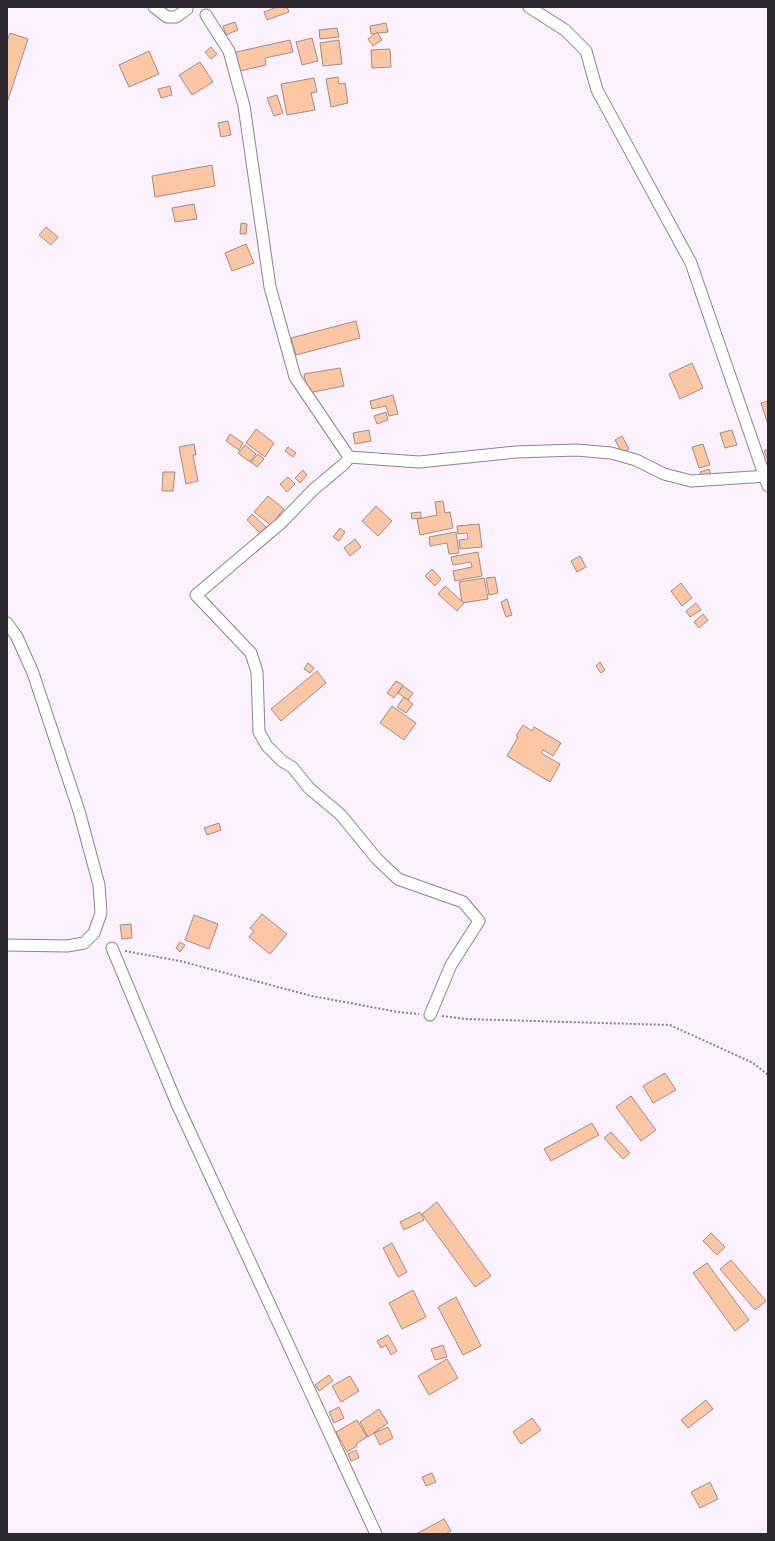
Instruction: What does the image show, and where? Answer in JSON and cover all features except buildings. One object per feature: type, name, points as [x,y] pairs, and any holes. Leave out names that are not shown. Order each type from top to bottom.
[{"type":"street","points":[[154,7],[167,17],[176,17],[187,9],[187,7]]},
{"type":"street","points":[[349,456],[419,462],[516,452],[576,450],[611,453],[636,460],[664,474],[691,481],[767,479],[691,263],[597,90],[586,51],[565,30],[529,7]]},
{"type":"street","points":[[206,15],[228,51],[244,106],[270,287],[295,377],[349,456]]},
{"type":"street","points":[[349,456],[345,462],[313,490],[281,523],[196,595],[251,653],[258,672],[259,732],[267,746],[282,761],[292,767],[309,788],[341,815],[376,858],[398,879],[463,902],[480,922],[451,965],[430,1015]]},
{"type":"street","points":[[7,623],[17,637],[34,673],[79,811],[99,885],[101,913],[94,933],[84,943],[67,946],[7,945]]},
{"type":"street","points":[[112,948],[177,1104],[376,1534]]}]
